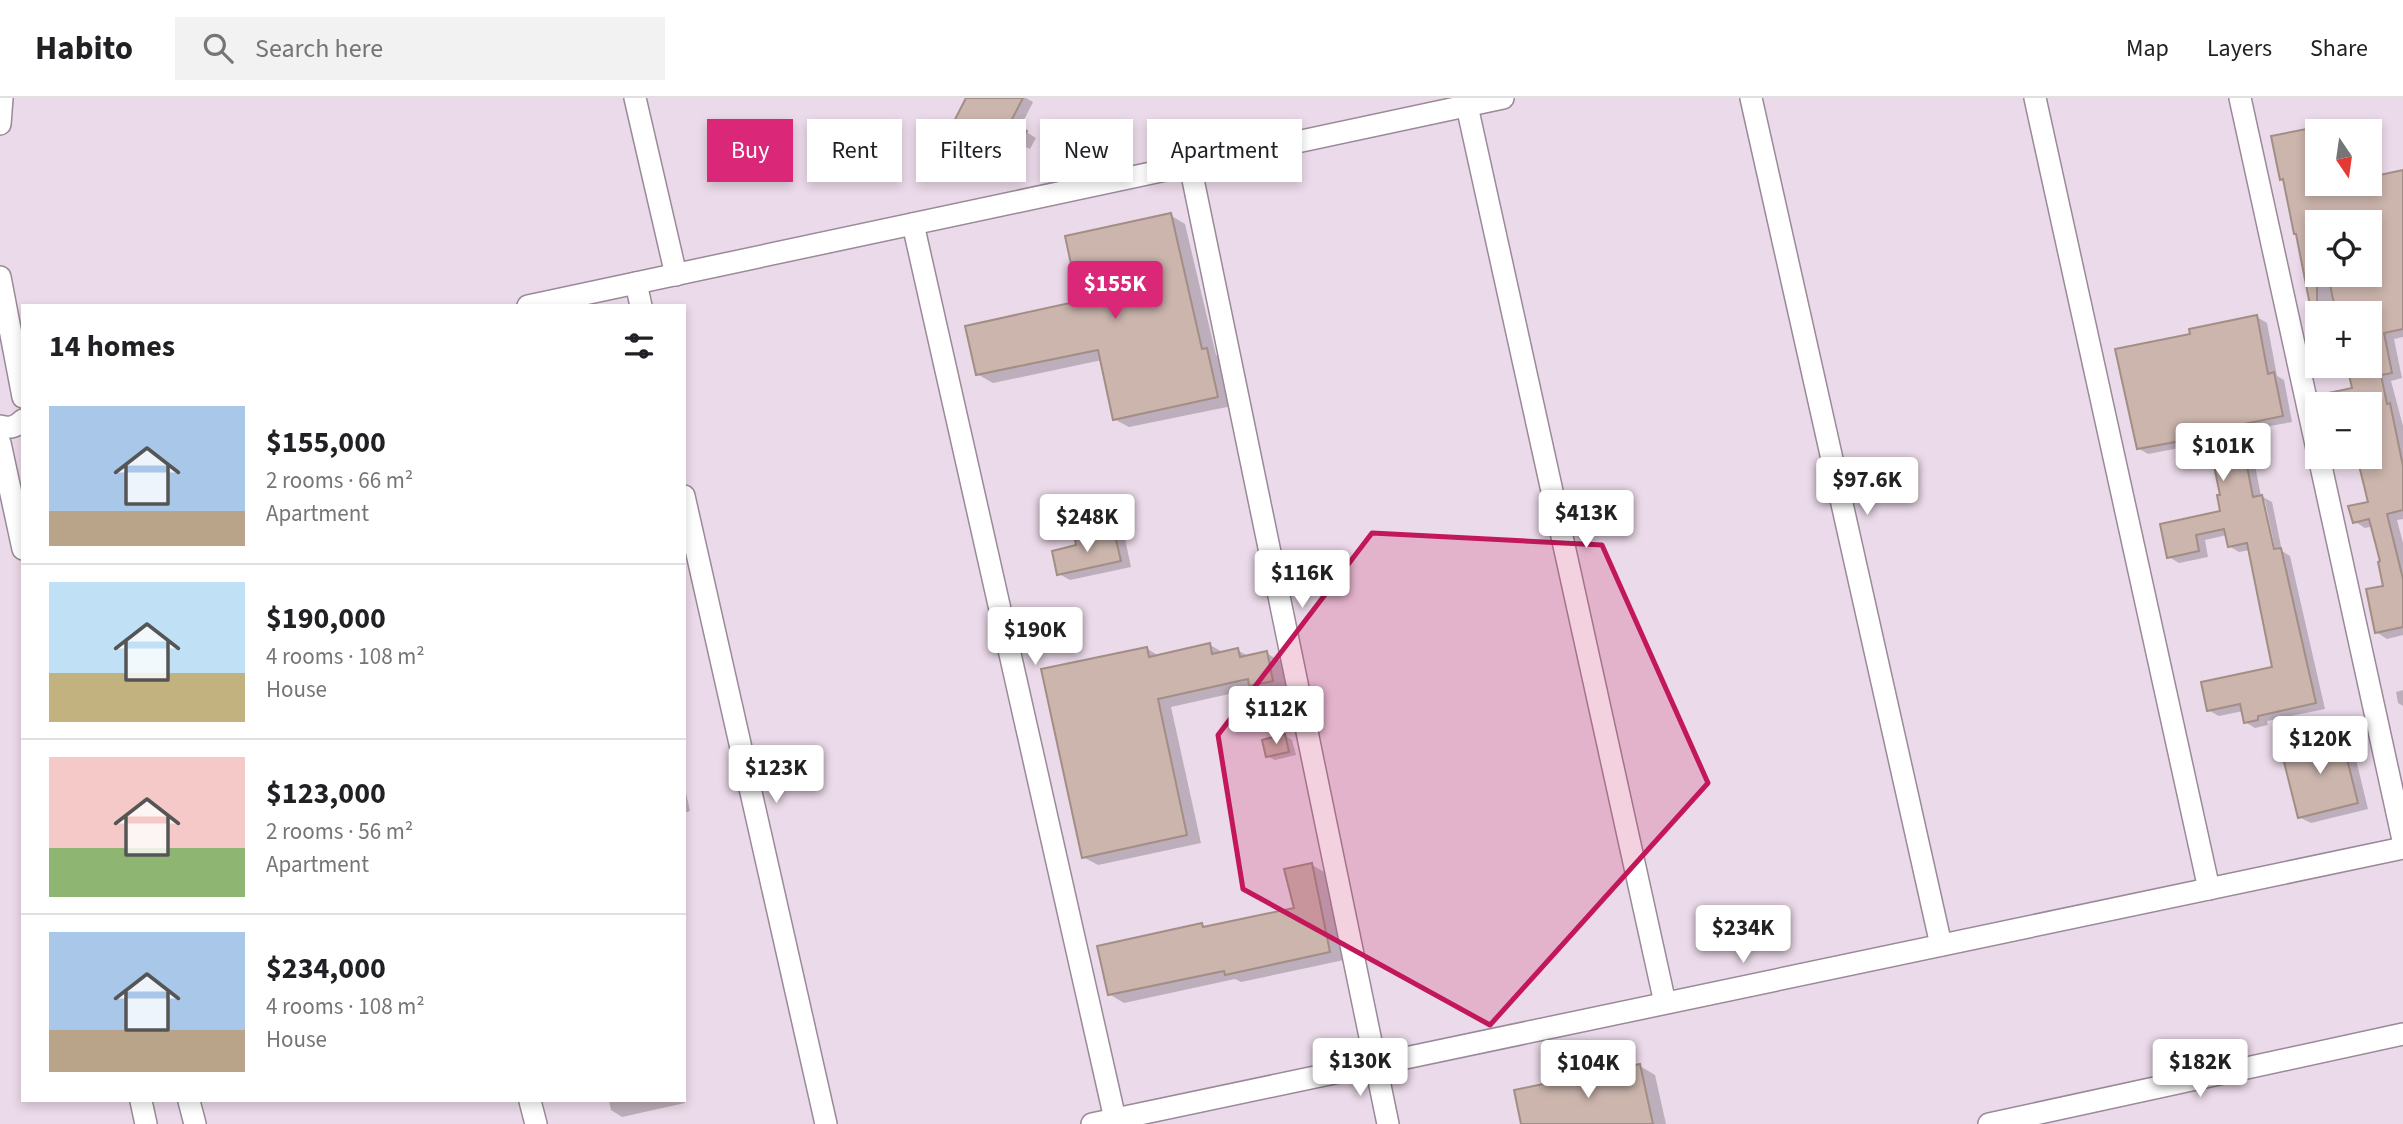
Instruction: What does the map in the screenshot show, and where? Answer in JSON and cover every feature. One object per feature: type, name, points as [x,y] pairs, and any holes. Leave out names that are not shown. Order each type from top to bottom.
[{"type":"street","points":[[0,124],[2,98]]},
{"type":"street","points":[[635,98],[676,275]]},
{"type":"street","points":[[1302,141],[1503,98]]},
{"type":"street","points":[[1751,98],[1941,945]]},
{"type":"street","points":[[2035,98],[2209,889]]},
{"type":"street","points":[[2240,98],[2305,394]]},
{"type":"street","points":[[1466,106],[1665,1003]]},
{"type":"street","points":[[537,304],[1147,174]]},
{"type":"street","points":[[1193,182],[1388,1124]]},
{"type":"street","points":[[913,224],[1115,1119]]},
{"type":"street","points":[[0,277],[21,392]]},
{"type":"street","points":[[636,283],[641,304]]},
{"type":"street","points":[[0,392],[13,390],[21,396]]},
{"type":"street","points":[[0,426],[16,426],[21,422]]},
{"type":"street","points":[[0,443],[21,540]]},
{"type":"street","points":[[2322,469],[2403,840]]},
{"type":"street","points":[[686,505],[826,1124]]},
{"type":"street","points":[[1092,1124],[2403,848]]},
{"type":"street","points":[[1989,1124],[2403,1034]]},
{"type":"street","points":[[141,1102],[146,1124]]},
{"type":"street","points":[[189,1102],[195,1124]]},
{"type":"street","points":[[530,1102],[536,1124]]},
{"type":"highlighted area","points":[[1372,533],[1602,545],[1708,783],[1490,1025],[1243,889],[1218,735]]},
{"type":"building","points":[[966,98],[1023,98],[1012,119],[955,119]]},
{"type":"building","points":[[2305,129],[2305,196],[2382,196],[2382,174],[2403,170],[2403,329],[2384,333],[2392,373],[2382,375],[2382,301],[2333,301],[2331,287],[2382,287],[2382,210],[2305,210],[2305,280],[2271,136]]},
{"type":"building","points":[[1171,213],[1202,349],[1207,348],[1218,397],[1113,420],[1098,350],[976,375],[965,326],[1079,301],[1065,236]]},
{"type":"building","points":[[2306,287],[2317,287],[2317,301],[2309,301]]},
{"type":"building","points":[[2257,315],[2268,374],[2274,372],[2283,416],[2239,425],[2253,497],[2262,495],[2274,549],[2281,548],[2316,703],[2258,716],[2258,720],[2244,723],[2240,704],[2207,711],[2201,682],[2272,667],[2247,543],[2228,547],[2224,529],[2196,535],[2199,551],[2167,558],[2160,524],[2220,511],[2217,495],[2220,495],[2208,436],[2137,449],[2115,349],[2190,334],[2189,329]]},
{"type":"building","points":[[2350,378],[2382,378],[2387,404],[2390,403],[2403,466],[2403,510],[2387,514],[2403,579],[2403,627],[2375,633],[2366,589],[2383,586],[2378,562],[2380,561],[2369,519],[2353,523],[2348,506],[2368,502],[2360,469],[2382,469],[2382,392],[2333,392],[2352,388]]},
{"type":"building","points":[[1114,531],[1121,561],[1057,575],[1052,551],[1076,545],[1075,540]]},
{"type":"building","points":[[1210,643],[1212,654],[1238,648],[1240,657],[1267,651],[1273,681],[1249,686],[1248,679],[1158,699],[1187,835],[1082,858],[1041,669],[1147,647],[1149,657]]},
{"type":"building","points":[[1285,734],[1289,752],[1266,757],[1262,740]]},
{"type":"building","points":[[2341,735],[2358,803],[2298,818],[2281,750]]},
{"type":"building","points":[[1312,863],[1330,952],[1225,975],[1224,971],[1108,995],[1097,946],[1202,923],[1203,927],[1294,908],[1284,869]]},
{"type":"building","points":[[1640,1064],[1653,1124],[1521,1124],[1514,1090]]}]
